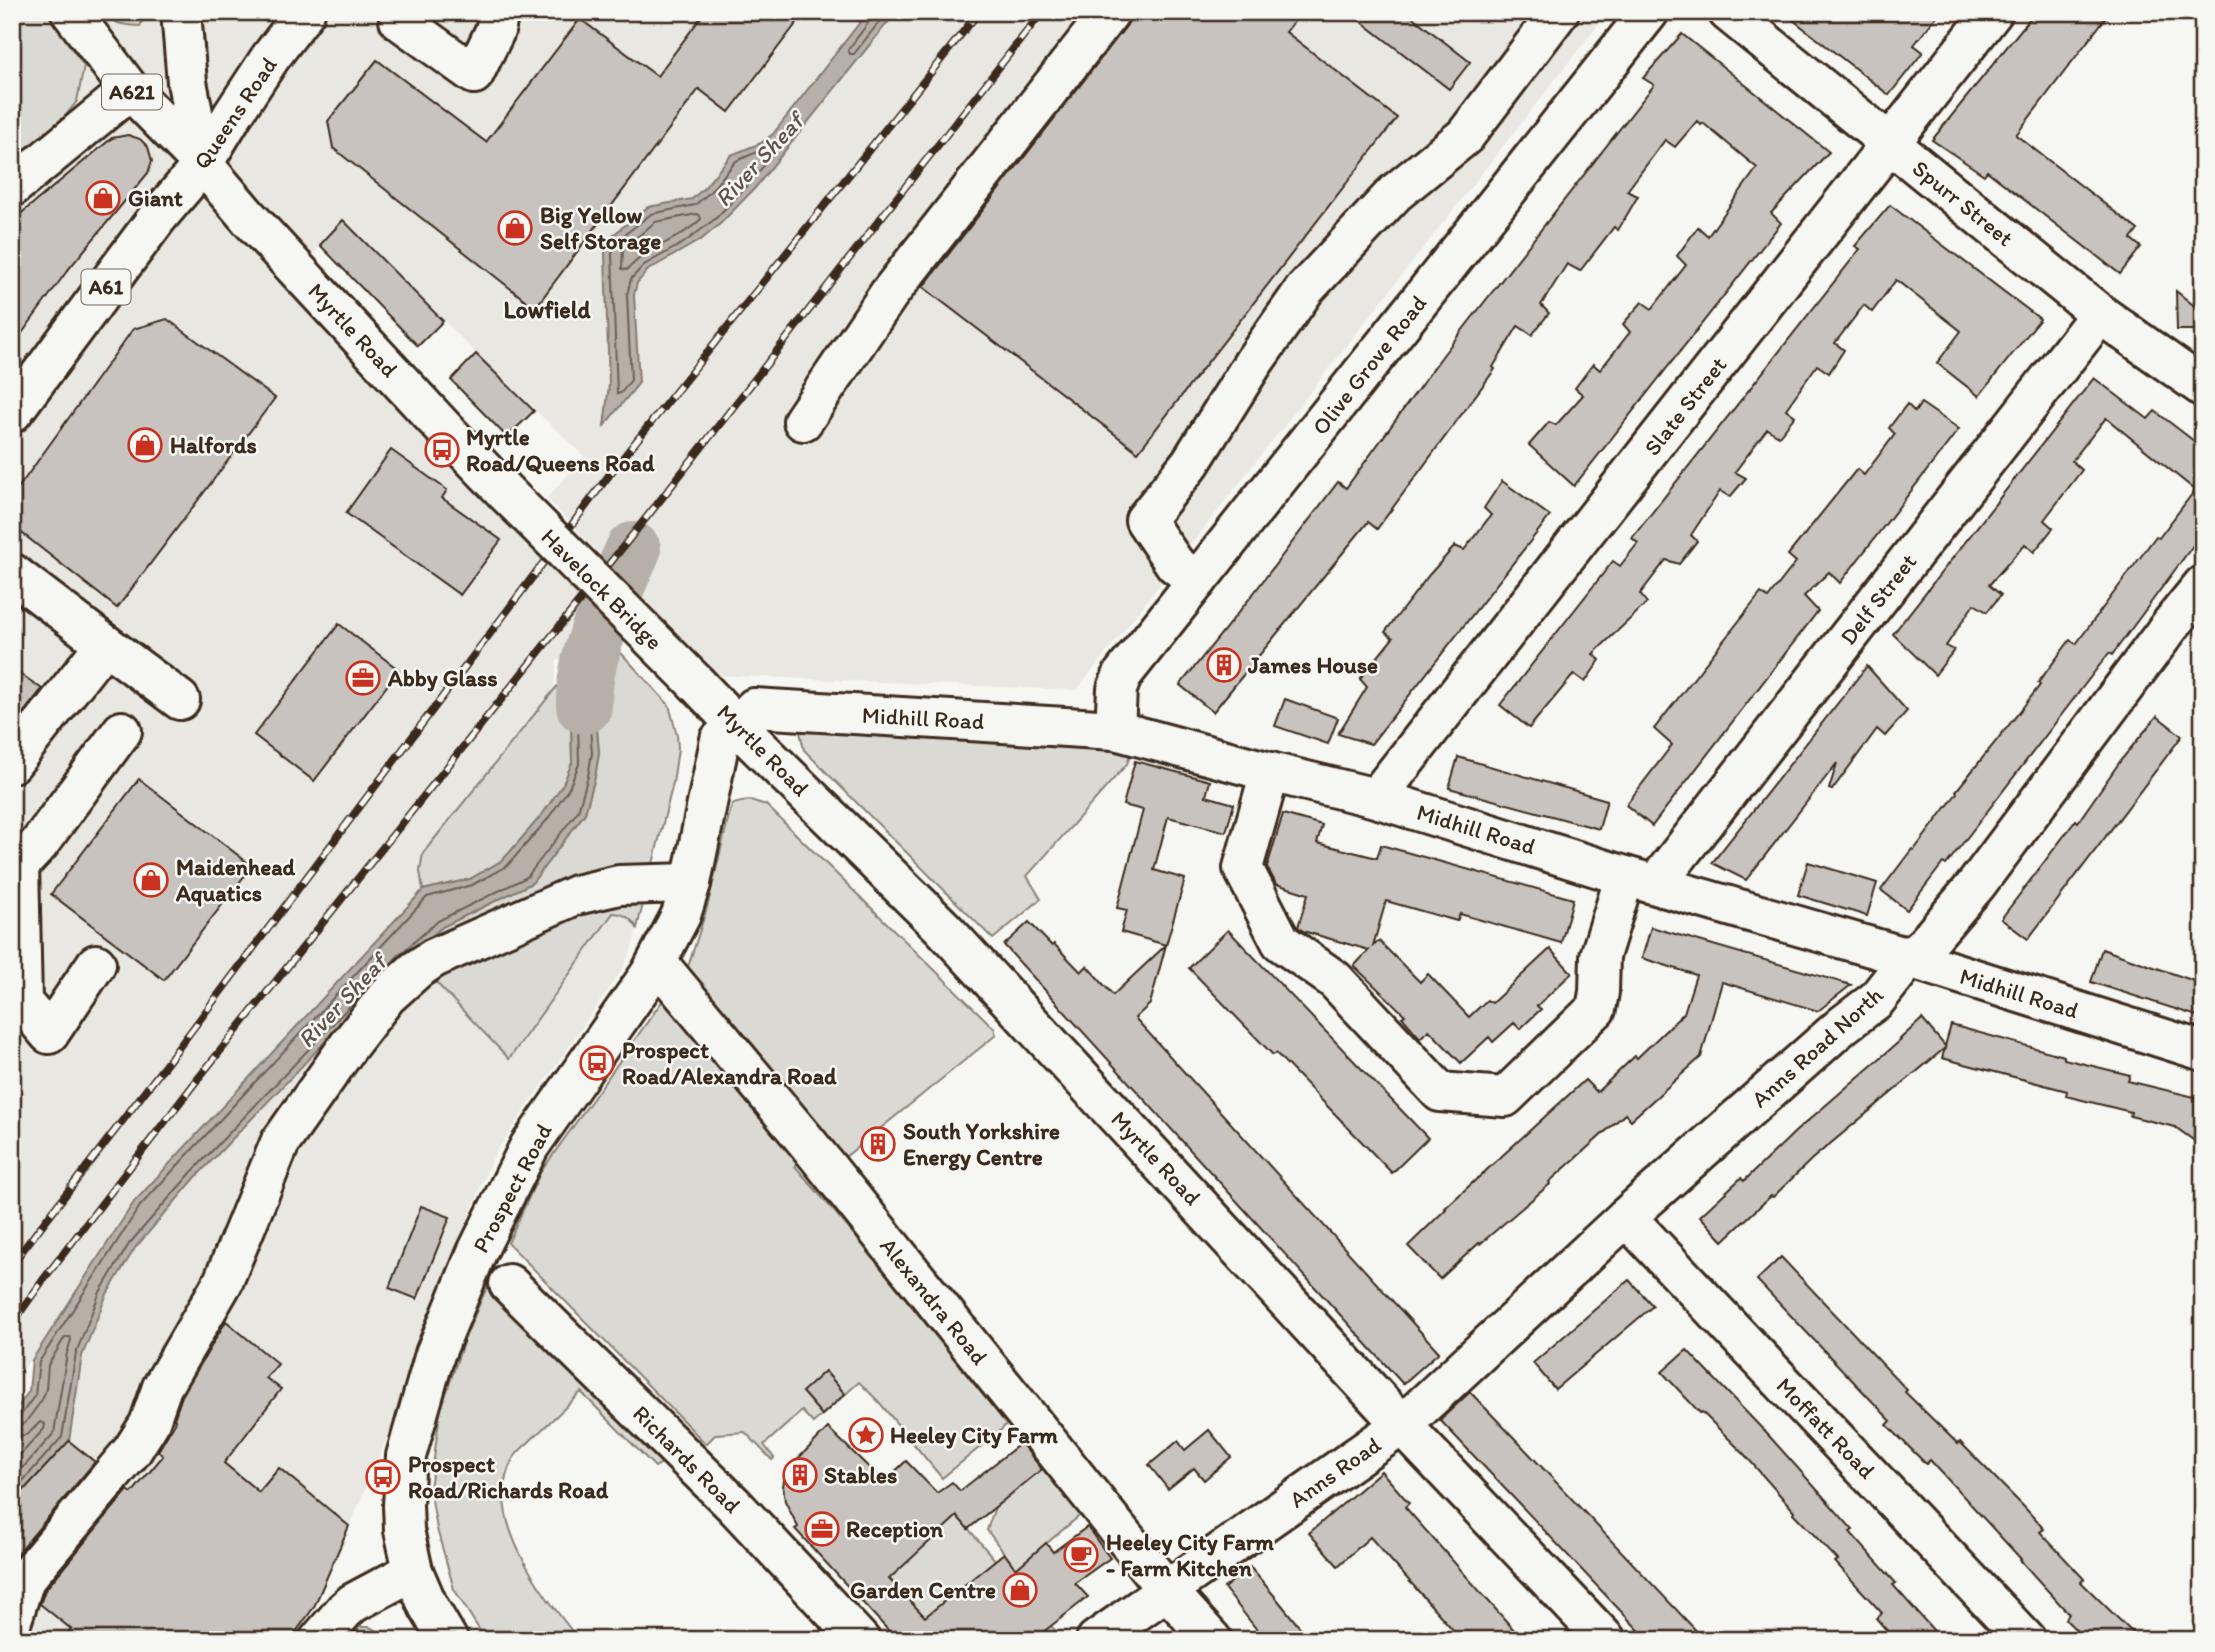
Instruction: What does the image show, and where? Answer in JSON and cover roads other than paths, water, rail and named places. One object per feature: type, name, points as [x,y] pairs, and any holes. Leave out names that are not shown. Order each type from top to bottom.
[{"type":"main road","name":"A621","points":[[71,12],[130,90],[203,164]]},
{"type":"main road","points":[[181,12],[187,82],[203,164]]},
{"type":"main road","name":"Queens Road","points":[[12,413],[157,218],[203,164],[270,58],[305,12]]},
{"type":"main road","points":[[398,20],[474,74],[495,31],[499,12]]},
{"type":"main road","points":[[803,421],[889,294],[1110,12]]},
{"type":"main road","points":[[1197,581],[1175,564],[1145,520],[1191,462],[1253,363],[1305,289],[1395,193],[1465,136],[1559,12]]},
{"type":"main road","name":"Olive Grove Road","points":[[1115,730],[1117,689],[1123,674],[1649,12]]},
{"type":"main road","name":"Spurr Street","points":[[1728,12],[2101,314],[2203,387]]},
{"type":"main road","name":"Slate Street","points":[[1376,798],[1993,12]]},
{"type":"main road","points":[[12,187],[130,90]]},
{"type":"main road","name":"Myrtle Road","points":[[203,164],[241,209],[506,493]]},
{"type":"main road","name":"Delf Street","points":[[1641,880],[2101,314]]},
{"type":"main road","name":"Havelock Bridge","points":[[506,493],[697,684]]},
{"type":"main road","points":[[12,573],[180,700]]},
{"type":"main road","name":"Anns Road North","points":[[1402,1425],[1626,1217],[1843,1025],[1876,1000],[1909,958],[1925,945],[1976,885],[2203,585]]},
{"type":"main road","points":[[12,763],[105,644]]},
{"type":"main road","name":"Myrtle Road","points":[[697,684],[943,928],[1402,1425],[1606,1640]]},
{"type":"main road","name":"Midhill Road","points":[[737,726],[754,708],[1115,730],[1376,798],[1641,880],[1909,958],[2203,1051]]},
{"type":"main road","name":"Prospect Road","points":[[448,1640],[428,1606],[413,1570],[404,1530],[403,1475],[408,1447],[435,1354],[477,1252],[528,1147],[657,962],[681,915],[691,883],[720,740],[737,726]]},
{"type":"main road","points":[[96,964],[49,1034],[22,1002],[22,890],[16,862],[39,844],[122,731]]},
{"type":"main road","points":[[1270,772],[1243,868],[1281,942],[1335,980],[1440,1093],[1505,1097],[1596,1009],[1600,956],[1641,880]]},
{"type":"main road","points":[[12,1620],[25,1579],[131,1451],[149,1424],[162,1387],[223,1282],[280,1143],[387,996],[408,976],[434,958],[576,895],[619,885],[691,883]]},
{"type":"main road","name":"Alexandra Road","points":[[657,962],[806,1141],[1166,1590],[1212,1640]]},
{"type":"main road","name":"Moffatt Road","points":[[1626,1217],[2026,1640]]},
{"type":"main road","name":"Richards Road","points":[[509,1284],[734,1505],[860,1640]]},
{"type":"main road","name":"Anns Road","points":[[1096,1640],[1402,1425]]},
{"type":"main road","points":[[319,1640],[354,1603],[413,1570]]},
{"type":"water","points":[[868,12],[896,12],[755,188],[702,239],[648,270],[637,283],[634,295],[639,383],[604,426],[609,385],[605,253],[607,243],[648,207],[692,199],[731,155],[761,143],[773,134]]},
{"type":"water","points":[[590,623],[610,641],[594,693],[599,753],[585,813],[532,883],[442,927],[403,960],[196,1177],[135,1248],[107,1294],[82,1356],[69,1441],[12,1503],[12,1415],[29,1391],[32,1360],[134,1202],[423,890],[470,879],[503,860],[542,815],[563,784],[572,763],[570,670]]},
{"type":"waterway","name":"River Sheaf","points":[[584,706],[588,666],[594,646],[633,550]]},
{"type":"railway","points":[[12,1264],[170,1059],[610,474],[979,12]]},
{"type":"railway","points":[[12,1324],[197,1080],[658,503],[1042,12]]},
{"type":"place","name":"Giant","points":[[103,198]]},
{"type":"place","name":"Big Yellow Self Storage","points":[[515,228]]},
{"type":"place","name":"Halfords","points":[[145,445]]},
{"type":"place","name":"Myrtle Road/Queens Road","points":[[442,450]]},
{"type":"place","name":"James House","points":[[1224,665]]},
{"type":"place","name":"Abby Glass","points":[[363,678]]},
{"type":"place","name":"Maidenhead Aquatics","points":[[151,880]]},
{"type":"place","name":"Prospect Road/Alexandra Road","points":[[597,1063]]},
{"type":"place","name":"South Yorkshire Energy Centre","points":[[878,1144]]},
{"type":"place","name":"Heeley City Farm","points":[[866,1435]]},
{"type":"place","name":"Stables","points":[[800,1475]]},
{"type":"place","name":"Prospect Road/Richards Road","points":[[383,1477]]},
{"type":"place","name":"Reception","points":[[822,1529]]},
{"type":"place","name":"Heeley City Farm - Farm Kitchen","points":[[1081,1555]]},
{"type":"place","name":"Garden Centre","points":[[1020,1590]]},
{"type":"district","name":"Lowfield","points":[[547,310]]}]
